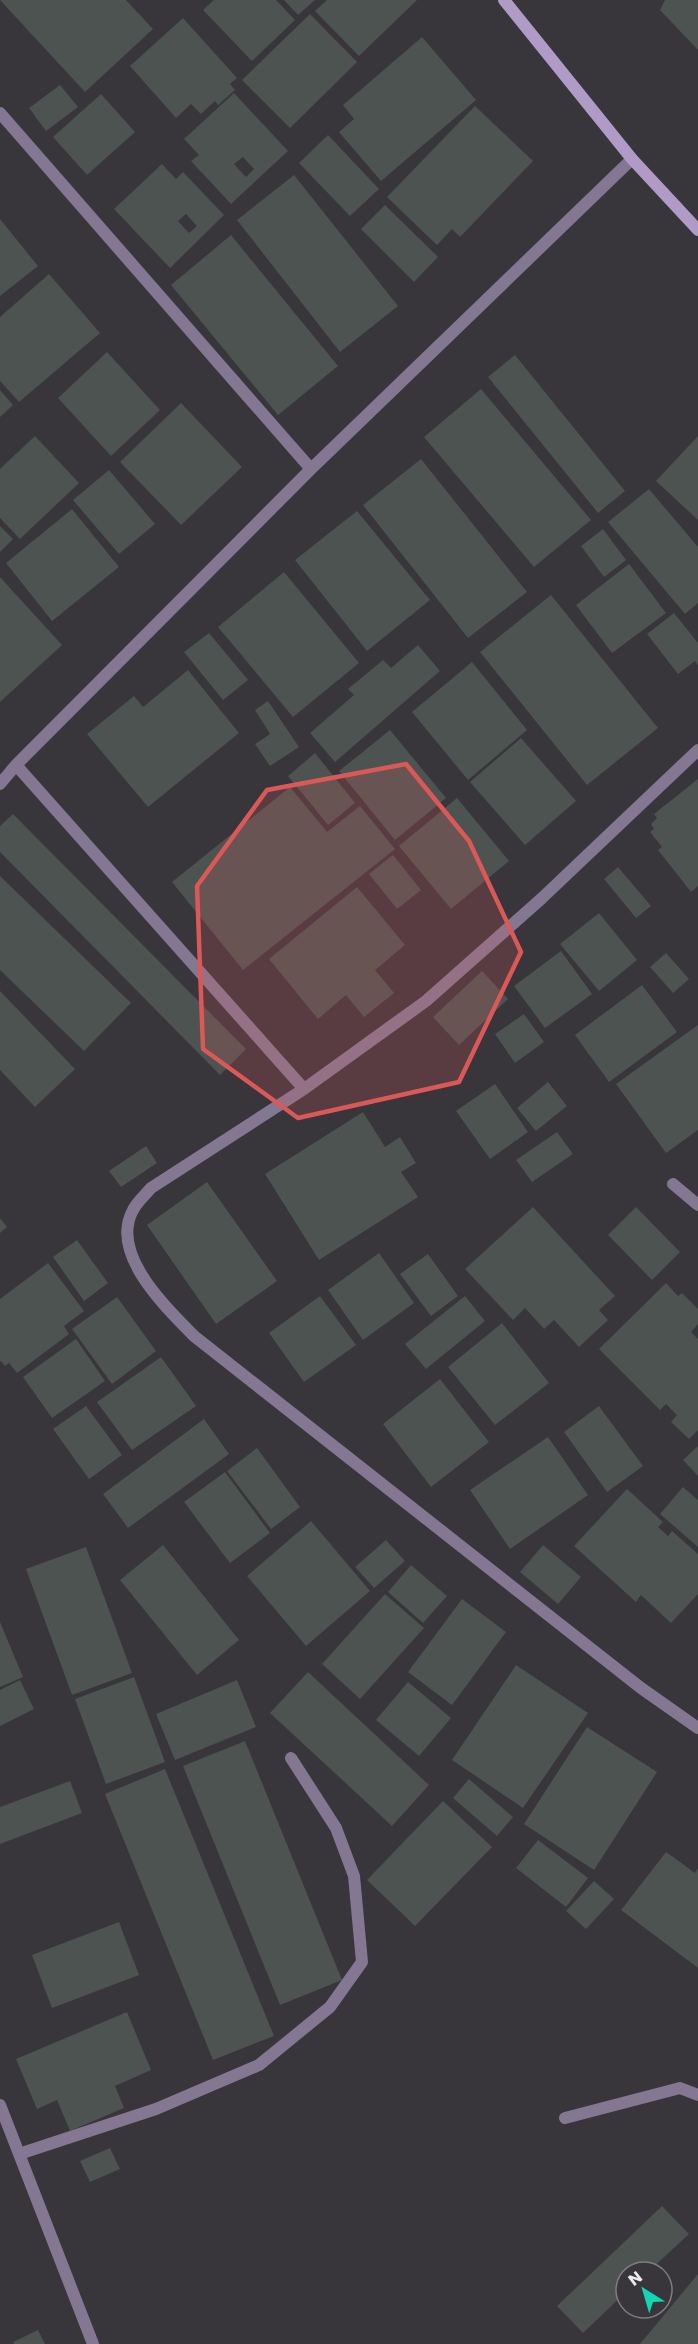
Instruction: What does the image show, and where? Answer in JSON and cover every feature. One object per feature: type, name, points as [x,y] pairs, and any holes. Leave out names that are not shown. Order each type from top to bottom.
[{"type":"street","points":[[504,0],[632,159],[698,230]]},
{"type":"street","points":[[0,113],[311,470]]},
{"type":"street","points":[[0,784],[16,765],[311,470],[632,159]]},
{"type":"street","points":[[698,750],[541,898],[426,1001],[304,1089],[151,1188],[132,1210],[126,1237],[138,1271],[169,1311],[194,1336],[641,1688],[698,1728]]},
{"type":"street","points":[[16,765],[304,1089]]},
{"type":"street","points":[[673,1184],[698,1205]]},
{"type":"street","points":[[19,2154],[156,2109],[259,2065],[330,2007],[362,1962],[354,1876],[336,1828],[291,1758]]},
{"type":"street","points":[[565,2118],[680,2088],[698,2095]]},
{"type":"street","points":[[0,2105],[93,2344]]},
{"type":"highlighted area","points":[[406,764],[469,841],[521,952],[459,1082],[298,1118],[203,1049],[197,886],[267,790]]},
{"type":"building","points":[[0,0],[126,0],[153,29],[85,92]]},
{"type":"building","points":[[214,0],[276,0],[295,20],[252,61],[203,10]]},
{"type":"building","points":[[284,0],[315,0],[298,15]]},
{"type":"building","points":[[327,0],[417,0],[359,56],[315,11]]},
{"type":"building","points":[[665,0],[698,0],[698,50],[660,10]]},
{"type":"building","points":[[310,14],[357,62],[290,128],[242,80]]},
{"type":"building","points":[[183,18],[237,78],[230,84],[235,90],[218,105],[215,101],[201,114],[191,104],[176,118],[130,66]]},
{"type":"building","points":[[422,37],[476,100],[381,181],[339,132],[354,119],[343,105]]},
{"type":"building","points":[[60,85],[78,107],[46,131],[29,108]]},
{"type":"building","points":[[234,93],[288,151],[231,204],[191,161],[199,155],[184,139]],"holes":[[[243,157],[254,169],[246,177],[234,164]]]},
{"type":"building","points":[[101,94],[135,132],[87,175],[53,137]]},
{"type":"building","points":[[475,106],[533,161],[460,237],[452,229],[437,245],[387,197]]},
{"type":"building","points":[[328,135],[379,189],[350,216],[299,163]]},
{"type":"building","points":[[162,164],[176,179],[183,172],[224,215],[170,268],[114,209]],"holes":[[[186,214],[197,226],[189,233],[178,221]]]},
{"type":"building","points":[[294,175],[398,306],[340,352],[237,220]]},
{"type":"building","points":[[385,205],[438,257],[414,282],[361,229]]},
{"type":"building","points":[[0,219],[38,266],[0,296]]},
{"type":"building","points":[[231,235],[338,366],[278,415],[171,285]]},
{"type":"building","points":[[49,274],[100,333],[19,402],[0,381],[0,317]]},
{"type":"building","points":[[107,352],[160,410],[111,456],[58,398]]},
{"type":"building","points":[[515,355],[625,491],[598,513],[488,377]]},
{"type":"building","points":[[481,389],[591,520],[534,567],[424,437]]},
{"type":"building","points":[[0,390],[13,405],[0,417]]},
{"type":"building","points":[[181,403],[242,467],[181,525],[120,462]]},
{"type":"building","points":[[35,436],[79,483],[20,539],[0,518],[0,469]]},
{"type":"building","points":[[698,436],[698,520],[656,481]]},
{"type":"building","points":[[421,459],[527,592],[468,638],[363,505]]},
{"type":"building","points":[[109,470],[155,524],[119,554],[73,500]]},
{"type":"building","points":[[649,489],[698,547],[698,603],[685,614],[608,522]]},
{"type":"building","points":[[72,509],[119,567],[52,621],[6,563]]},
{"type":"building","points":[[357,511],[430,600],[367,651],[295,560]]},
{"type":"building","points":[[0,526],[13,539],[0,552]]},
{"type":"building","points":[[603,529],[626,560],[604,577],[581,546]]},
{"type":"building","points":[[629,564],[666,613],[612,653],[576,605]]},
{"type":"building","points":[[284,572],[359,663],[293,717],[218,627]]},
{"type":"building","points":[[0,577],[62,645],[0,702]]},
{"type":"building","points":[[551,595],[658,728],[587,785],[480,652]]},
{"type":"building","points":[[674,613],[698,643],[698,665],[695,661],[678,674],[647,634]]},
{"type":"building","points":[[209,633],[248,680],[223,700],[184,652]]},
{"type":"building","points":[[418,645],[440,671],[335,762],[310,733],[354,695],[348,689],[383,660],[391,668]]},
{"type":"building","points":[[472,662],[527,730],[468,780],[412,712]]},
{"type":"building","points":[[188,670],[239,733],[148,807],[87,734],[134,696],[143,707]]},
{"type":"building","points":[[268,701],[299,747],[270,766],[255,744],[270,734],[255,710]]},
{"type":"building","points":[[390,730],[446,798],[395,840],[339,771]]},
{"type":"building","points":[[521,738],[576,801],[525,845],[470,782]]},
{"type":"building","points":[[315,753],[355,803],[328,825],[288,776]]},
{"type":"building","points":[[698,779],[698,886],[691,892],[658,850],[662,847],[650,832],[654,829],[651,824],[657,818],[654,814]]},
{"type":"building","points":[[290,787],[327,832],[360,806],[395,849],[243,970],[172,882]]},
{"type":"building","points":[[457,798],[509,861],[451,909],[399,846]]},
{"type":"building","points":[[13,814],[246,1049],[220,1075],[0,852],[0,826]]},
{"type":"building","points":[[393,855],[421,890],[397,909],[369,874]]},
{"type":"building","points":[[618,867],[651,906],[636,918],[604,879]]},
{"type":"building","points":[[0,876],[131,1003],[84,1051],[0,970]]},
{"type":"building","points":[[357,887],[405,945],[375,970],[394,993],[364,1017],[346,995],[318,1019],[269,959]]},
{"type":"building","points":[[599,913],[637,960],[599,991],[560,944]]},
{"type":"building","points":[[561,951],[592,994],[545,1028],[514,986]]},
{"type":"building","points":[[666,953],[689,979],[673,993],[650,967]]},
{"type":"building","points":[[482,971],[508,999],[459,1045],[433,1017]]},
{"type":"building","points":[[642,985],[677,1032],[609,1082],[575,1035]]},
{"type":"building","points":[[0,991],[75,1069],[35,1107],[0,1070]]},
{"type":"building","points":[[524,1014],[544,1042],[515,1063],[495,1034]]},
{"type":"building","points":[[698,1025],[698,1130],[666,1153],[616,1084]]},
{"type":"building","points":[[548,1082],[567,1106],[536,1131],[517,1108]]},
{"type":"building","points":[[495,1084],[528,1132],[490,1159],[456,1111]]},
{"type":"building","points":[[363,1112],[385,1147],[400,1137],[416,1163],[401,1172],[418,1197],[319,1260],[265,1174]]},
{"type":"building","points":[[557,1132],[573,1154],[532,1182],[516,1160]]},
{"type":"building","points":[[146,1146],[157,1163],[121,1187],[109,1171]]},
{"type":"building","points":[[207,1182],[277,1281],[216,1324],[147,1225]]},
{"type":"building","points":[[533,1207],[615,1296],[599,1310],[608,1320],[579,1347],[554,1320],[544,1329],[525,1308],[513,1320],[465,1269]]},
{"type":"building","points":[[636,1207],[680,1252],[652,1280],[608,1235]]},
{"type":"building","points":[[0,1218],[7,1227],[0,1233]]},
{"type":"building","points":[[77,1240],[108,1283],[84,1301],[53,1257]]},
{"type":"building","points":[[379,1253],[414,1303],[363,1340],[328,1290]]},
{"type":"building","points":[[428,1254],[458,1296],[431,1316],[400,1274]]},
{"type":"building","points":[[48,1263],[84,1311],[64,1326],[69,1334],[17,1373],[9,1363],[5,1366],[0,1362],[0,1299]]},
{"type":"building","points":[[666,1283],[678,1296],[682,1293],[698,1309],[698,1324],[691,1332],[698,1339],[698,1430],[689,1439],[671,1422],[677,1415],[666,1404],[660,1410],[599,1349]]},
{"type":"building","points":[[320,1296],[356,1345],[304,1382],[269,1333]]},
{"type":"building","points":[[465,1296],[485,1321],[426,1369],[405,1344]]},
{"type":"building","points":[[117,1297],[156,1351],[112,1384],[72,1329]]},
{"type":"building","points":[[502,1323],[549,1383],[495,1425],[448,1367]]},
{"type":"building","points":[[76,1339],[105,1381],[52,1418],[23,1377]]},
{"type":"building","points":[[161,1357],[196,1406],[132,1450],[97,1402]]},
{"type":"building","points":[[440,1379],[489,1442],[431,1487],[383,1424]]},
{"type":"building","points":[[86,1406],[122,1455],[89,1479],[53,1429]]},
{"type":"building","points":[[599,1406],[643,1466],[607,1492],[564,1432]]},
{"type":"building","points":[[204,1419],[229,1454],[128,1528],[103,1494]]},
{"type":"building","points":[[548,1437],[588,1495],[510,1549],[470,1490]]},
{"type":"building","points":[[698,1446],[698,1476],[683,1460]]},
{"type":"building","points":[[257,1448],[300,1507],[271,1529],[227,1471]]},
{"type":"building","points":[[225,1472],[270,1533],[230,1563],[184,1502]]},
{"type":"building","points":[[683,1487],[698,1500],[698,1547],[660,1514]]},
{"type":"building","points":[[627,1489],[663,1522],[658,1527],[668,1536],[672,1531],[698,1554],[698,1594],[671,1623],[641,1595],[636,1602],[574,1546]]},
{"type":"building","points":[[311,1521],[370,1591],[306,1646],[247,1576]]},
{"type":"building","points":[[386,1540],[405,1561],[374,1588],[355,1567]]},
{"type":"building","points":[[163,1545],[239,1640],[197,1675],[120,1580]]},
{"type":"building","points":[[543,1545],[581,1577],[558,1604],[520,1572]]},
{"type":"building","points":[[86,1547],[132,1673],[72,1695],[26,1569]]},
{"type":"building","points":[[411,1565],[447,1596],[423,1623],[388,1592]]},
{"type":"building","points":[[385,1594],[424,1628],[360,1699],[322,1664]]},
{"type":"building","points":[[462,1599],[506,1632],[452,1705],[408,1672]]},
{"type":"building","points":[[0,1622],[23,1677],[0,1687]]},
{"type":"building","points":[[516,1665],[588,1713],[523,1808],[452,1760]]},
{"type":"building","points":[[308,1672],[429,1785],[392,1826],[270,1713]]},
{"type":"building","points":[[134,1677],[165,1762],[106,1784],[75,1699]]},
{"type":"building","points":[[20,1680],[34,1709],[0,1726],[0,1690]]},
{"type":"building","points":[[237,1680],[256,1727],[175,1760],[156,1714]]},
{"type":"building","points":[[408,1682],[451,1718],[419,1756],[376,1720]]},
{"type":"building","points":[[587,1727],[657,1772],[594,1870],[524,1824]]},
{"type":"building","points":[[245,1741],[342,1980],[280,2005],[183,1766]]},
{"type":"building","points":[[165,1769],[274,2036],[213,2060],[105,1794]]},
{"type":"building","points":[[469,1779],[513,1817],[497,1836],[453,1798]]},
{"type":"building","points":[[70,1781],[82,1813],[0,1844],[0,1807]]},
{"type":"building","points":[[443,1801],[492,1847],[415,1926],[367,1880]]},
{"type":"building","points":[[538,1840],[588,1878],[566,1907],[516,1868]]},
{"type":"building","points":[[666,1852],[695,1873],[698,1868],[698,1968],[621,1910]]},
{"type":"building","points":[[594,1881],[614,1899],[586,1929],[566,1911]]},
{"type":"building","points":[[119,1922],[139,1975],[52,2008],[32,1955]]},
{"type":"building","points":[[127,2012],[151,2070],[115,2086],[124,2108],[70,2131],[57,2100],[37,2109],[16,2059]]},
{"type":"building","points":[[110,2148],[120,2169],[90,2182],[80,2161]]},
{"type":"building","points":[[662,2206],[689,2234],[661,2260],[614,2260],[614,2303],[583,2333],[557,2306]]},
{"type":"building","points":[[698,2274],[698,2344],[640,2344],[660,2320],[674,2320],[674,2303]]},
{"type":"building","points":[[38,2330],[45,2344],[14,2344],[13,2342]]}]
